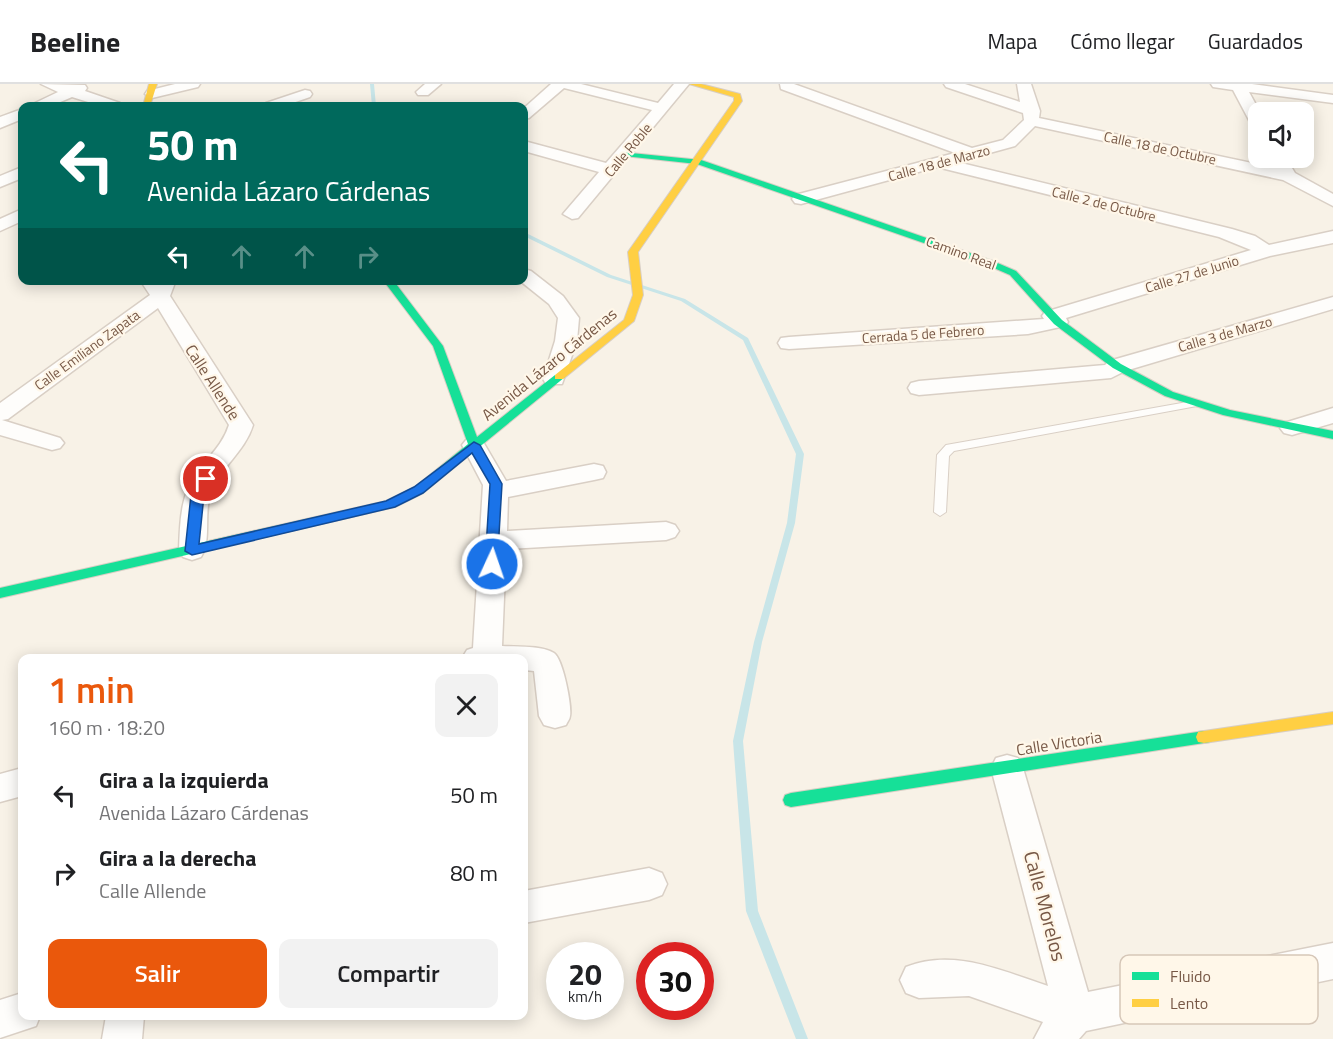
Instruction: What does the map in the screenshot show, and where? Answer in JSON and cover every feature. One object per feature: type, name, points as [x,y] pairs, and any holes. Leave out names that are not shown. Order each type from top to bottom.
[{"type":"street","points":[[48,84],[80,88],[108,102]]},
{"type":"street","points":[[150,95],[193,84]]},
{"type":"street","points":[[528,111],[562,84],[662,108]]},
{"type":"street","name":"Calle Roble","points":[[572,214],[682,84]]},
{"type":"street","name":"Avenida Lázaro Cárdenas","points":[[0,593],[390,504],[419,490],[554,379],[629,321],[640,294],[634,270],[633,252],[698,162],[738,101],[737,96],[726,91],[693,84]]},
{"type":"street","name":"Calle 18 de Octubre","points":[[951,84],[1032,116],[1084,124],[1288,176],[1333,201]]},
{"type":"street","points":[[1024,84],[1032,116]]},
{"type":"street","points":[[1218,84],[1333,99]]},
{"type":"street","points":[[1238,85],[1248,104]]},
{"type":"street","points":[[786,86],[974,154]]},
{"type":"street","points":[[49,102],[80,88]]},
{"type":"street","points":[[282,102],[305,94]]},
{"type":"street","points":[[0,123],[18,116]]},
{"type":"street","name":"Calle 18 de Marzo","points":[[801,199],[1009,143],[1032,116]]},
{"type":"street","points":[[528,147],[611,170]]},
{"type":"street","name":"Camino Real","points":[[624,154],[698,162],[990,263],[1013,273],[1055,319],[1116,366],[1193,404],[1292,428],[1333,435]]},
{"type":"street","name":"Calle 2 de Octubre","points":[[940,163],[1225,233],[1248,240],[1266,251]]},
{"type":"street","points":[[1284,168],[1288,176]]},
{"type":"street","points":[[0,182],[18,174]]},
{"type":"street","points":[[0,226],[18,216]]},
{"type":"street","name":"Calle 27 de Junio","points":[[1055,319],[1266,251],[1333,237]]},
{"type":"street","points":[[528,278],[561,303],[569,314],[570,327],[554,379]]},
{"type":"street","points":[[392,285],[438,346],[474,445],[496,484],[482,654]]},
{"type":"street","name":"Calle Emiliano Zapata","points":[[0,414],[159,286]]},
{"type":"street","name":"Calle Allende","points":[[159,286],[241,425],[238,441],[206,479],[197,495],[192,551]]},
{"type":"street","name":"Calle 3 de Marzo","points":[[919,388],[1111,371],[1116,366],[1333,303]]},
{"type":"street","name":"Cerrada 5 de Febrero","points":[[789,343],[1028,327],[1055,319]]},
{"type":"street","points":[[1292,428],[1333,415]]},
{"type":"street","points":[[0,427],[52,443]]},
{"type":"street","points":[[495,491],[594,472]]},
{"type":"street","points":[[493,541],[666,531]]},
{"type":"street","points":[[528,660],[544,661],[548,666],[555,716]]},
{"type":"street","name":"Calle Victoria","points":[[791,800],[1333,718]]},
{"type":"street","name":"Calle Morelos","points":[[1007,768],[1064,1026]]},
{"type":"street","points":[[0,788],[18,783]]},
{"type":"street","points":[[528,907],[649,884]]},
{"type":"street","points":[[1318,965],[1333,961]]},
{"type":"street","points":[[919,980],[969,978],[1064,1026],[1120,1012]]},
{"type":"street","points":[[0,1019],[18,1013]]},
{"type":"street","points":[[122,1039],[124,1020]]},
{"type":"lane","points":[[940,512],[943,455],[950,448],[1193,404]]},
{"type":"waterway","points":[[372,84],[374,102]]},
{"type":"waterway","points":[[528,236],[609,276],[683,300],[746,339],[800,454],[791,523],[758,642],[738,741],[752,911],[802,1039]]},
{"type":"traffic: fast","points":[[624,154],[698,162],[990,263],[1013,273],[1058,322],[1117,366],[1169,394],[1227,413],[1333,435]]},
{"type":"traffic: fast","points":[[392,285],[438,346],[474,445]]},
{"type":"traffic: fast","points":[[0,593],[390,504],[419,490],[559,377]]},
{"type":"traffic: fast","points":[[791,800],[1204,737]]},
{"type":"traffic: slow","points":[[147,102],[153,84]]},
{"type":"traffic: slow","points":[[559,377],[629,321],[638,295],[633,252],[738,101],[737,96],[693,84]]},
{"type":"traffic: slow","points":[[1204,737],[1333,718]]},
{"type":"route","points":[[206,479],[197,495],[192,551],[390,504],[406,498],[474,445],[496,484],[492,564]]}]
